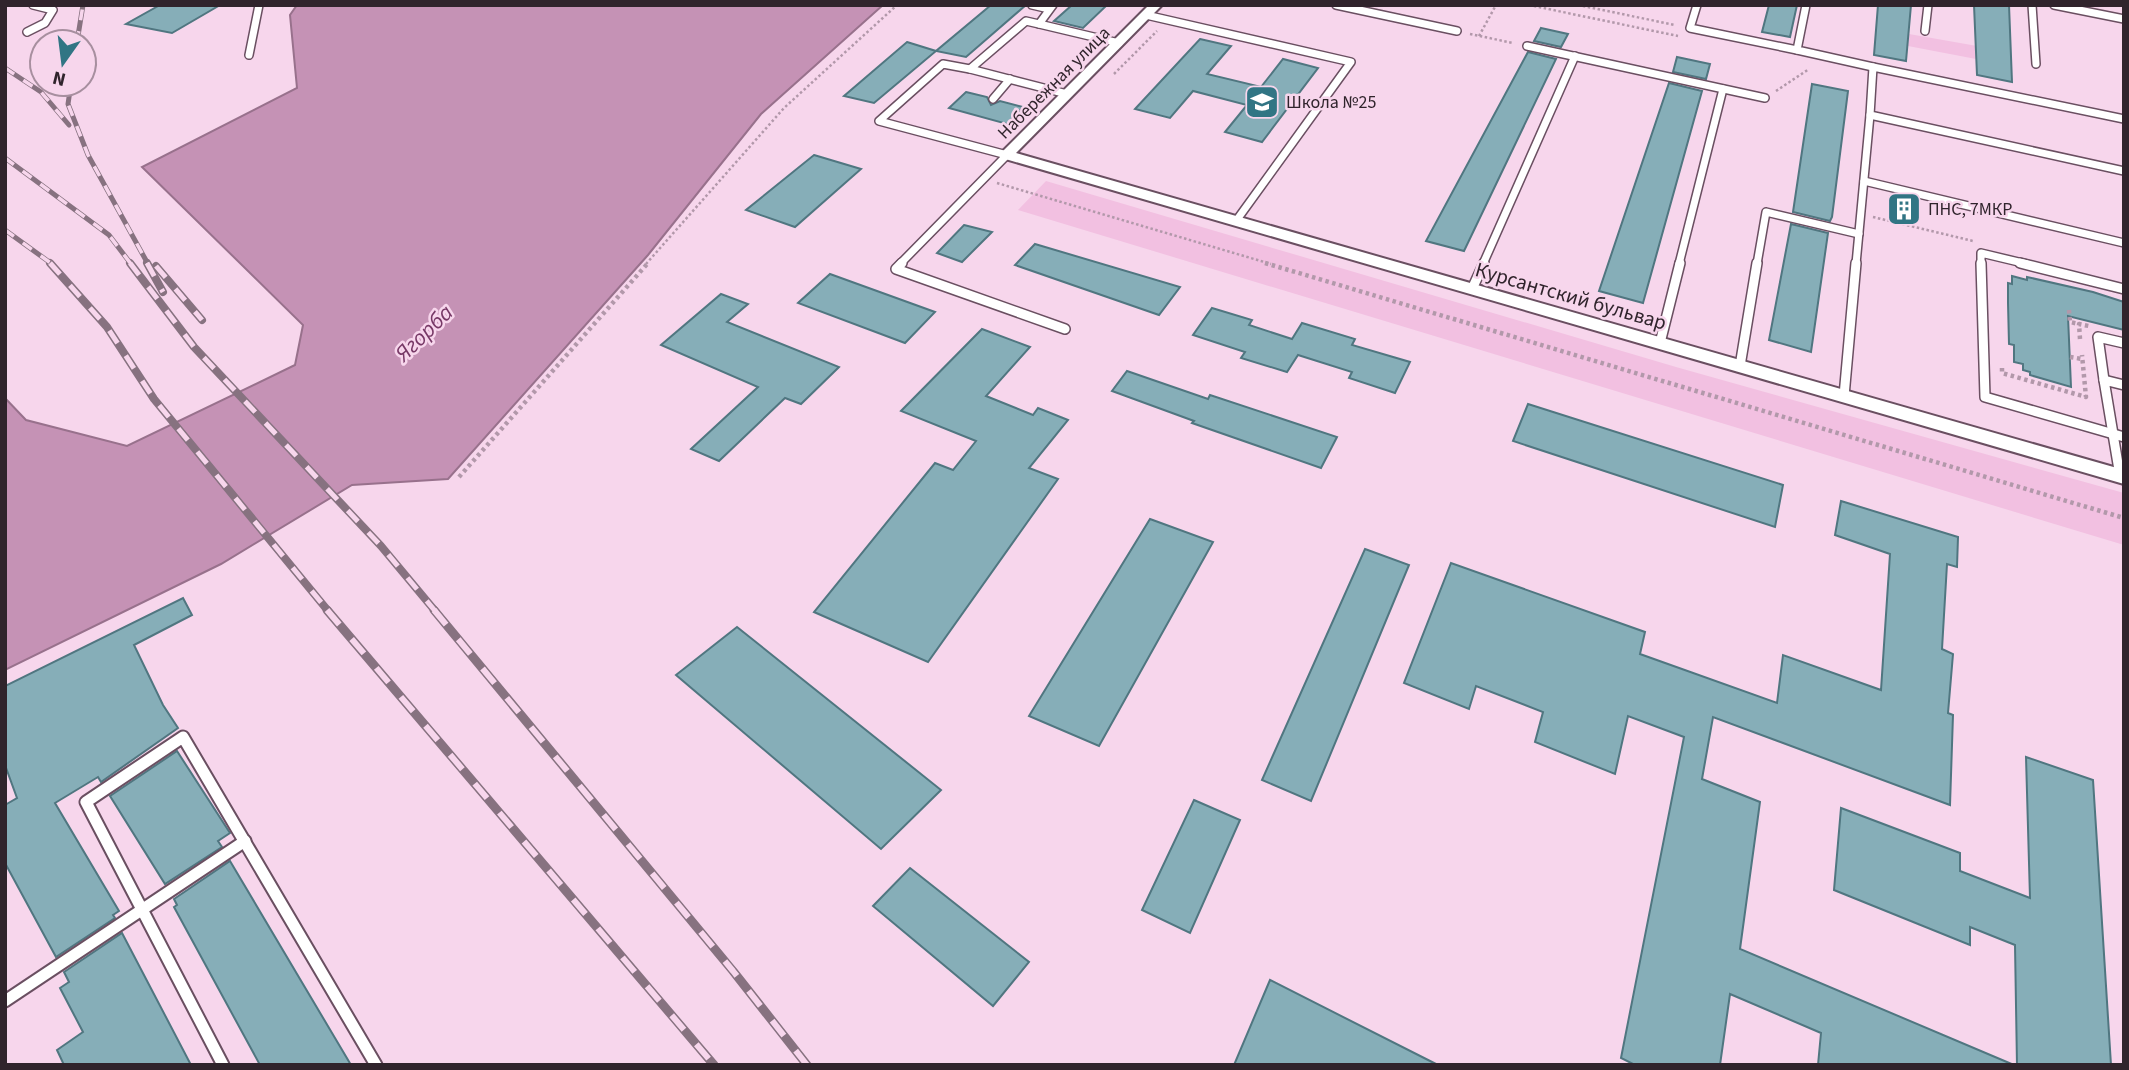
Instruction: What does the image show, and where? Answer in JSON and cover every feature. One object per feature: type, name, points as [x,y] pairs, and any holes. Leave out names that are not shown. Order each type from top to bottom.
[{"type":"street","name":"Набережная улица","points":[[1007,155],[1151,10]]},
{"type":"street","name":"Курсантский бульвар","points":[[1007,155],[2122,476]]},
{"type":"lane","points":[[27,32],[46,23],[53,10],[33,5]]},
{"type":"lane","points":[[249,55],[259,5]]},
{"type":"lane","points":[[1032,5],[1051,7],[1039,24]]},
{"type":"lane","points":[[1336,5],[1457,31]]},
{"type":"lane","points":[[1697,5],[1690,28],[2124,119]]},
{"type":"lane","points":[[1797,50],[1806,5]]},
{"type":"lane","points":[[1925,31],[1928,5]]},
{"type":"lane","points":[[2032,5],[2036,65]]},
{"type":"lane","points":[[2054,5],[2124,19]]},
{"type":"lane","points":[[1151,10],[1351,62],[1236,222]]},
{"type":"lane","points":[[970,69],[1026,21],[1119,43]]},
{"type":"lane","points":[[1527,46],[1765,98]]},
{"type":"lane","points":[[1472,289],[1575,56]]},
{"type":"lane","points":[[1007,155],[879,121],[943,64],[1067,94]]},
{"type":"lane","points":[[1844,396],[1874,67]]},
{"type":"lane","points":[[993,99],[1010,79]]},
{"type":"lane","points":[[1660,343],[1723,89]]},
{"type":"lane","points":[[1871,115],[2124,171]]},
{"type":"lane","points":[[1007,155],[896,269],[1065,329]]},
{"type":"lane","points":[[1864,181],[2124,243]]},
{"type":"lane","points":[[1740,366],[1766,212],[1859,234]]},
{"type":"lane","points":[[2124,289],[1981,254],[1984,397],[2124,437]]},
{"type":"lane","points":[[2122,476],[2098,337],[2124,343]]},
{"type":"lane","points":[[2104,380],[2124,385]]},
{"type":"lane","points":[[223,1065],[86,802],[183,737],[376,1065]]},
{"type":"lane","points":[[5,1001],[245,841]]},
{"type":"path","points":[[458,477],[784,108],[897,5]]},
{"type":"path","points":[[1479,36],[1496,5]]},
{"type":"path","points":[[1578,5],[1690,28]]},
{"type":"path","points":[[1457,31],[1527,46]]},
{"type":"path","points":[[1765,98],[1816,65]]},
{"type":"path","points":[[983,179],[2124,517]]},
{"type":"path","points":[[2069,310],[2070,321],[2100,329]]},
{"type":"path","points":[[2079,324],[2081,342]]},
{"type":"path","points":[[2002,360],[2002,373],[2087,397],[2081,352]]},
{"type":"path","points":[[2070,356],[2082,359]]},
{"type":"shaded area","points":[[1909,34],[1977,46],[1976,59],[1908,46]]},
{"type":"shaded area","points":[[1046,181],[1676,367],[2124,493],[2124,545],[1018,210]]},
{"type":"water","name":"Ягорба","points":[[297,5],[883,5],[761,114],[648,255],[448,479],[352,485],[221,564],[5,670],[5,398],[26,420],[127,446],[295,365],[303,325],[142,167],[297,88],[290,15]]},
{"type":"building","points":[[160,5],[220,5],[172,33],[126,24]]},
{"type":"building","points":[[991,5],[1026,5],[966,57],[936,51]]},
{"type":"building","points":[[1072,5],[1107,5],[1083,28],[1054,21]]},
{"type":"building","points":[[1769,5],[1797,5],[1790,37],[1762,32]]},
{"type":"building","points":[[1878,5],[1911,5],[1906,61],[1874,55]]},
{"type":"building","points":[[1974,5],[2009,5],[2012,82],[1977,75]]},
{"type":"building","points":[[1541,28],[1568,34],[1561,47],[1534,41]]},
{"type":"building","points":[[1200,39],[1231,46],[1207,74],[1261,87],[1283,59],[1318,68],[1262,142],[1225,132],[1247,105],[1193,91],[1170,118],[1135,109]]},
{"type":"building","points":[[907,42],[936,51],[874,103],[844,96]]},
{"type":"building","points":[[1528,52],[1556,59],[1464,251],[1426,241]]},
{"type":"building","points":[[1677,57],[1710,64],[1706,79],[1673,72]]},
{"type":"building","points":[[1669,83],[1702,91],[1643,303],[1599,291]]},
{"type":"building","points":[[1812,84],[1848,91],[1830,221],[1793,212]]},
{"type":"building","points":[[966,92],[987,97],[991,105],[1000,101],[1023,107],[1007,124],[949,108]]},
{"type":"building","points":[[814,155],[861,169],[795,227],[746,210]]},
{"type":"building","points":[[1791,224],[1828,233],[1811,352],[1769,340]]},
{"type":"building","points":[[964,225],[992,232],[962,262],[937,253]]},
{"type":"building","points":[[1035,244],[1180,287],[1159,315],[1015,265]]},
{"type":"building","points":[[830,274],[935,312],[905,343],[798,303]]},
{"type":"building","points":[[2012,276],[2093,292],[2124,302],[2124,330],[2068,316],[2071,387],[2030,375],[2030,372],[2023,370],[2023,364],[2014,362],[2014,345],[2009,344],[2008,303],[2008,283],[2012,284]]},
{"type":"building","points":[[721,294],[748,304],[727,322],[839,367],[801,404],[785,398],[719,461],[691,449],[758,387],[661,345]]},
{"type":"building","points":[[1212,308],[1252,320],[1249,325],[1292,339],[1302,323],[1355,339],[1352,345],[1410,362],[1395,393],[1349,378],[1352,372],[1298,355],[1287,372],[1241,358],[1245,352],[1193,335]]},
{"type":"building","points":[[982,329],[1030,347],[986,396],[1033,415],[1038,408],[1068,420],[1029,468],[1058,479],[928,662],[814,612],[935,463],[953,470],[976,441],[901,411]]},
{"type":"building","points":[[1127,371],[1208,399],[1210,395],[1337,437],[1321,468],[1192,423],[1194,421],[1112,391]]},
{"type":"building","points":[[1528,404],[1783,485],[1775,527],[1513,441]]},
{"type":"building","points":[[1841,501],[1958,537],[1957,567],[1947,564],[1942,649],[1953,654],[1948,713],[1953,715],[1950,805],[1713,717],[1702,779],[1760,802],[1740,949],[2014,1065],[1818,1065],[1821,1033],[1730,994],[1720,1065],[1635,1065],[1621,1058],[1684,737],[1628,716],[1615,774],[1535,742],[1543,712],[1476,686],[1469,709],[1404,683],[1451,563],[1645,632],[1640,654],[1777,703],[1783,655],[1881,690],[1890,554],[1835,535]]},
{"type":"building","points":[[1150,519],[1213,542],[1099,746],[1029,716]]},
{"type":"building","points":[[1365,549],[1409,565],[1311,801],[1262,780]]},
{"type":"building","points":[[183,598],[192,615],[134,645],[163,705],[178,728],[101,782],[98,777],[55,803],[119,911],[113,915],[115,918],[56,957],[5,863],[5,805],[17,798],[5,765],[5,686]]},
{"type":"building","points":[[737,627],[941,790],[881,849],[676,675]]},
{"type":"building","points":[[177,751],[230,833],[218,841],[222,847],[165,884],[110,796]]},
{"type":"building","points":[[2026,757],[2093,780],[2111,1065],[2017,1065],[2015,945],[1970,927],[1970,945],[1834,890],[1841,808],[1960,853],[1960,871],[2030,898]]},
{"type":"building","points":[[1194,800],[1240,820],[1190,933],[1142,910]]},
{"type":"building","points":[[230,861],[351,1065],[260,1065],[174,907],[177,905],[174,899]]},
{"type":"building","points":[[910,868],[1029,962],[993,1006],[873,906]]},
{"type":"building","points":[[122,933],[191,1065],[64,1065],[57,1050],[83,1032],[60,988],[69,982],[64,972]]},
{"type":"building","points":[[1270,980],[1438,1065],[1234,1065]]},
{"type":"railway","points":[[79,28],[83,5]]},
{"type":"railway","points":[[5,68],[41,92],[69,125]]},
{"type":"railway","points":[[69,98],[68,104],[88,155],[148,264]]},
{"type":"railway","points":[[5,158],[109,235],[131,264]]},
{"type":"railway","points":[[5,230],[52,264]]},
{"type":"railway","points":[[50,263],[107,327],[154,399],[329,612]]},
{"type":"railway","points":[[130,263],[194,347],[381,546],[436,612]]},
{"type":"railway","points":[[147,263],[163,292]]},
{"type":"railway","points":[[156,266],[202,320]]},
{"type":"railway","points":[[327,610],[714,1065]]},
{"type":"railway","points":[[434,610],[733,971],[807,1065]]},
{"type":"place","name":"Школа №25","points":[[1262,102]]},
{"type":"place","name":"ПНС, 7МКР","points":[[1904,209]]}]
